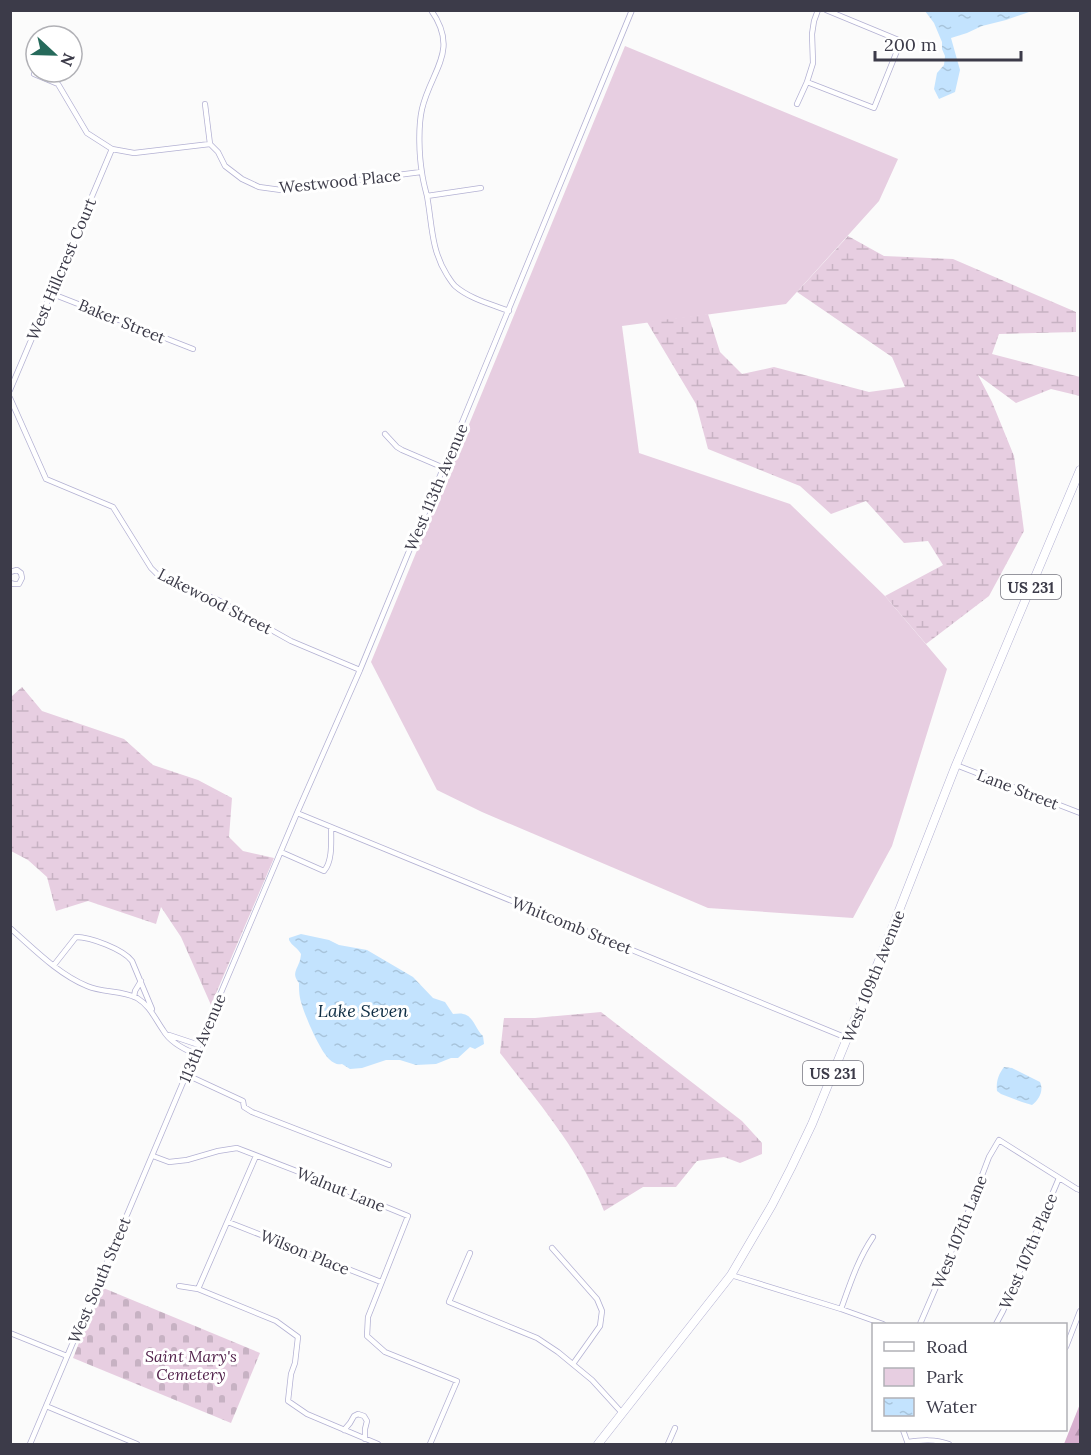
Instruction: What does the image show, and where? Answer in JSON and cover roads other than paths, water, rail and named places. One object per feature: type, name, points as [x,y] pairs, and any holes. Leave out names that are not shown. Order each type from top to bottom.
[{"type":"main road","name":"West 109th Avenue","points":[[598,1444],[731,1275],[791,1168],[809,1131],[891,932],[956,765],[1080,470]]},
{"type":"street","points":[[431,10],[443,33],[443,50],[422,108],[420,128],[421,172],[427,196],[433,242],[440,265],[454,285],[476,299],[509,311]]},
{"type":"street","name":"West 113th Avenue","points":[[234,961],[360,670],[632,10]]},
{"type":"street","points":[[797,104],[813,63],[812,34],[818,10]]},
{"type":"street","points":[[807,82],[874,108],[901,41],[826,10]]},
{"type":"street","points":[[58,84],[87,133],[112,149],[134,153],[210,144]]},
{"type":"street","name":"Westwood Place","points":[[205,104],[210,144],[218,152],[225,166],[242,179],[259,187],[281,190],[421,172]]},
{"type":"street","name":"West Hillcrest Court","points":[[10,390],[112,149]]},
{"type":"street","points":[[427,196],[481,188]]},
{"type":"street","name":"Baker Street","points":[[50,293],[193,349]]},
{"type":"street","name":"Lakewood Street","points":[[10,398],[46,479],[113,507],[157,574],[218,600],[291,641],[360,670]]},
{"type":"street","points":[[385,434],[402,450],[444,468]]},
{"type":"street","points":[[10,572],[15,570],[20,572],[22,578],[16,584],[10,583]]},
{"type":"street","name":"Lane Street","points":[[956,765],[1080,813]]},
{"type":"street","name":"Whitcomb Street","points":[[297,813],[847,1038]]},
{"type":"street","points":[[281,852],[324,871],[329,859],[331,827]]},
{"type":"street","points":[[10,928],[69,977],[90,988],[134,997],[147,1005],[166,1034],[173,1041],[196,1054]]},
{"type":"street","points":[[54,965],[76,937],[84,937],[128,956],[155,1016]]},
{"type":"street","name":"113th Avenue","points":[[170,1115],[234,961]]},
{"type":"street","points":[[134,997],[141,981]]},
{"type":"street","points":[[166,1034],[199,1045]]},
{"type":"street","points":[[187,1075],[243,1101],[244,1107],[252,1112],[388,1165]]},
{"type":"street","name":"West South Street","points":[[30,1444],[170,1115]]},
{"type":"street","name":"West 107th Lane","points":[[920,1323],[989,1158],[999,1140],[1059,1178]]},
{"type":"street","name":"Walnut Lane","points":[[153,1156],[169,1162],[237,1148],[408,1216],[368,1317],[367,1336],[385,1352],[457,1381],[430,1444]]},
{"type":"street","points":[[198,1289],[256,1156]]},
{"type":"street","points":[[1059,1178],[1080,1190]]},
{"type":"street","name":"West 107th Place","points":[[997,1323],[1059,1178]]},
{"type":"street","name":"Wilson Place","points":[[228,1222],[381,1282]]},
{"type":"street","points":[[841,1309],[853,1274],[873,1237]]},
{"type":"street","points":[[552,1248],[597,1299],[602,1311],[600,1326],[573,1364]]},
{"type":"street","points":[[470,1253],[449,1302],[537,1338],[592,1380],[623,1413]]},
{"type":"street","points":[[731,1275],[881,1323]]},
{"type":"street","points":[[179,1286],[198,1289],[276,1321],[298,1337],[288,1401],[306,1414],[378,1444]]},
{"type":"street","points":[[1067,1342],[1080,1311]]},
{"type":"street","points":[[10,1333],[67,1356]]},
{"type":"street","points":[[46,1406],[137,1444]]},
{"type":"street","points":[[344,1430],[354,1416],[358,1414],[364,1416],[367,1421],[365,1439]]},
{"type":"street","points":[[668,1444],[675,1428]]},
{"type":"street","points":[[908,1443],[924,1440],[950,1444]]},
{"type":"water","points":[[925,11],[1032,11],[951,38],[960,70],[955,92],[939,99],[934,89],[937,73],[944,65],[945,56],[934,23]]},
{"type":"water","name":"Lake Seven","points":[[301,934],[367,950],[413,977],[433,998],[445,1002],[453,1014],[470,1017],[483,1036],[484,1044],[475,1049],[470,1047],[458,1058],[451,1058],[436,1064],[416,1065],[400,1060],[386,1060],[362,1068],[350,1069],[342,1064],[334,1063],[316,1039],[300,998],[299,983],[295,975],[301,954],[289,938]]},
{"type":"water","points":[[1004,1067],[1012,1068],[1040,1082],[1041,1089],[1037,1101],[1032,1105],[997,1091],[998,1079]]},
{"type":"park label","name":"Saint Mary's Cemetery","points":[[191,1365]]}]
